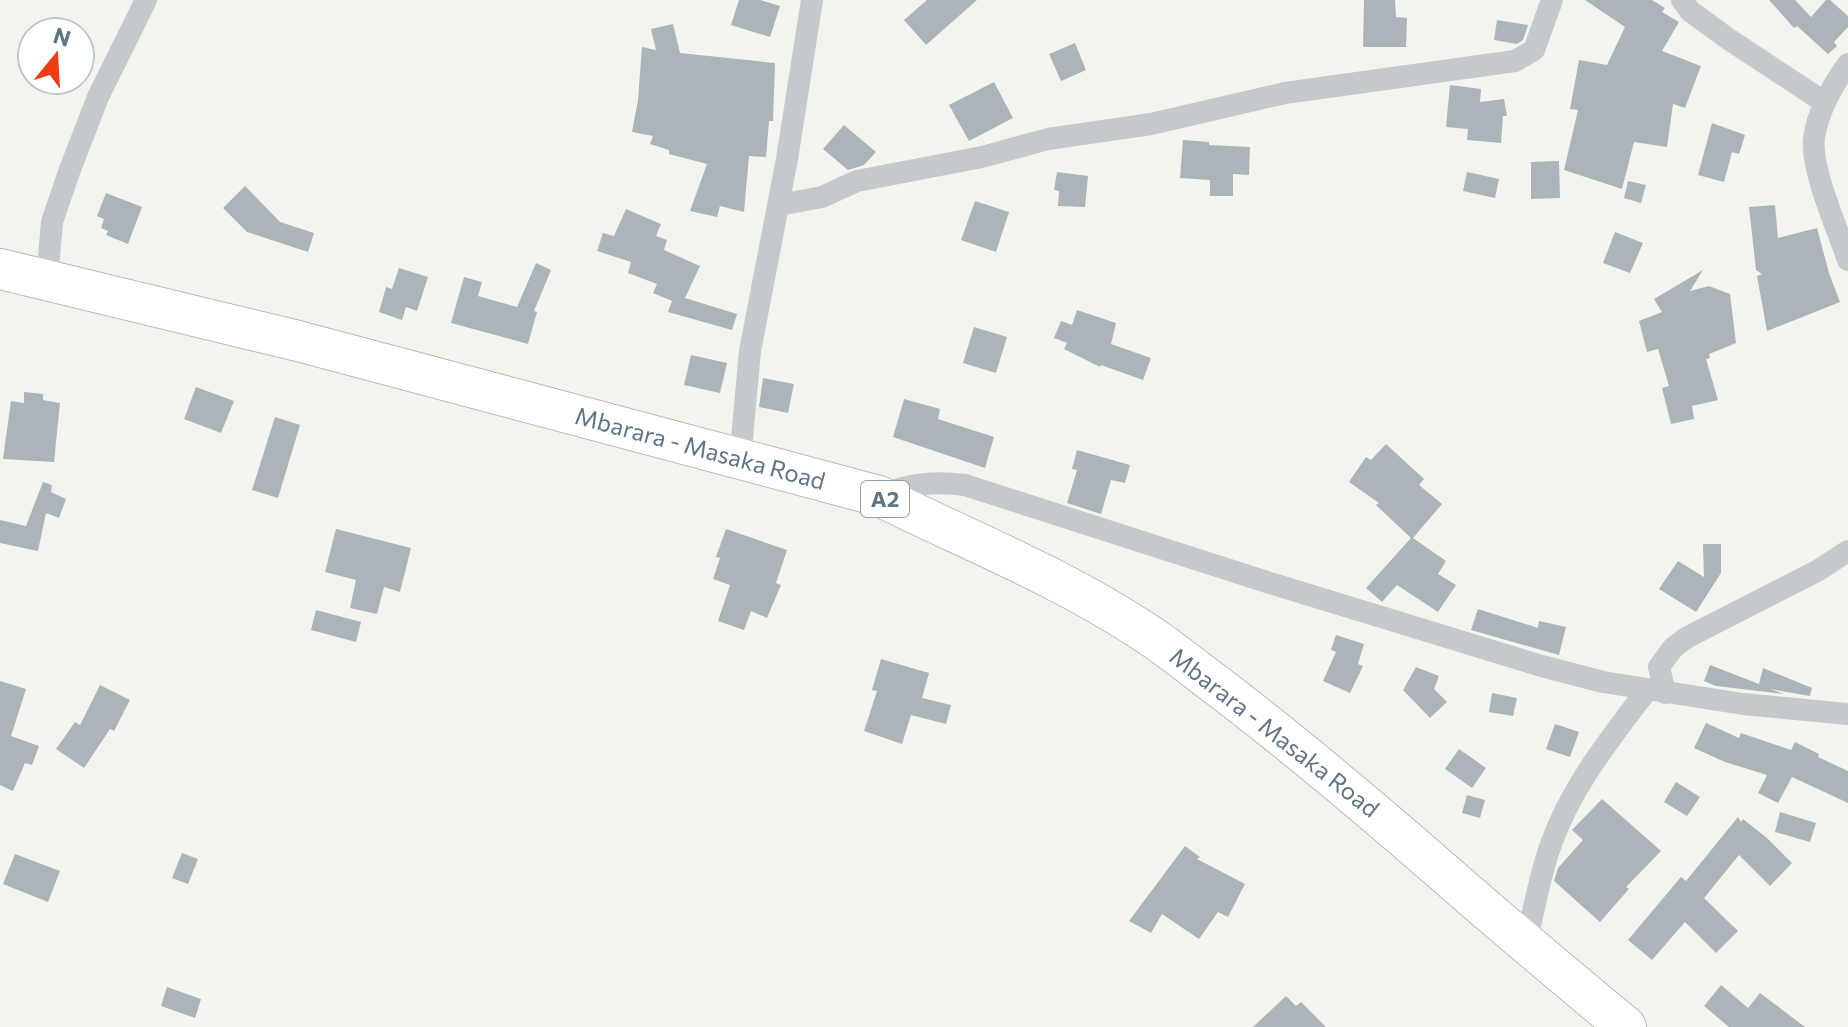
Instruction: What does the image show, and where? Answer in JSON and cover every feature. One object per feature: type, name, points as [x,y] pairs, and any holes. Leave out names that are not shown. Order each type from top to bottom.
[{"type":"highway","name":"Mbarara - Masaka Road","points":[[0,269],[311,345],[879,496],[1004,553],[1070,587],[1145,632],[1327,771],[1626,1027]]},
{"type":"street","points":[[47,280],[52,222],[65,184],[98,97],[146,0]]},
{"type":"street","points":[[740,460],[750,351],[779,205],[812,0]]},
{"type":"street","points":[[779,205],[822,197],[857,181],[982,157],[1048,139],[1151,124],[1285,93],[1515,61],[1534,50],[1552,0]]},
{"type":"street","points":[[1682,0],[1690,11],[1727,38],[1824,102]]},
{"type":"street","points":[[1848,64],[1824,102],[1814,139],[1816,164],[1848,260]]},
{"type":"street","points":[[879,496],[900,487],[929,482],[983,490],[1270,583],[1603,682],[1743,704],[1848,714]]},
{"type":"street","points":[[1526,943],[1550,847],[1571,800],[1588,767],[1656,692],[1659,667],[1673,648],[1686,638],[1817,571],[1848,551]]},
{"type":"building","points":[[739,0],[760,0],[780,6],[770,37],[731,25]]},
{"type":"building","points":[[927,0],[977,0],[926,45],[904,20]]},
{"type":"building","points":[[1364,0],[1395,0],[1396,17],[1407,18],[1406,47],[1363,47]]},
{"type":"building","points":[[1585,0],[1652,0],[1665,8],[1662,12],[1679,22],[1662,51],[1701,66],[1685,108],[1673,104],[1667,147],[1634,142],[1622,189],[1564,170],[1578,110],[1570,109],[1579,60],[1607,65],[1625,27]]},
{"type":"building","points":[[1769,0],[1795,0],[1811,17],[1826,0],[1830,0],[1848,16],[1848,27],[1834,42],[1837,46],[1828,54],[1797,26],[1794,28]]},
{"type":"building","points":[[1497,20],[1528,25],[1523,40],[1517,44],[1494,40]]},
{"type":"building","points":[[673,24],[680,53],[775,63],[773,121],[769,121],[766,157],[749,156],[744,212],[720,206],[717,217],[690,211],[707,164],[669,154],[669,150],[650,144],[653,136],[632,132],[642,47],[656,50],[651,29]]},
{"type":"building","points":[[1075,43],[1086,70],[1061,81],[1049,54]]},
{"type":"building","points":[[994,82],[1013,118],[969,141],[949,105]]},
{"type":"building","points":[[1450,85],[1481,89],[1480,102],[1504,99],[1507,116],[1503,116],[1501,143],[1467,140],[1468,129],[1446,127]]},
{"type":"building","points":[[1712,123],[1745,135],[1739,154],[1732,152],[1724,182],[1698,175]]},
{"type":"building","points":[[844,125],[876,152],[864,165],[848,170],[823,149]]},
{"type":"building","points":[[1183,140],[1250,147],[1249,175],[1233,174],[1233,196],[1210,196],[1210,180],[1180,178]]},
{"type":"building","points":[[1559,161],[1560,198],[1531,199],[1531,162]]},
{"type":"building","points":[[1057,172],[1088,176],[1085,207],[1058,206],[1059,191],[1054,190]]},
{"type":"building","points":[[1467,172],[1499,179],[1495,198],[1463,191]]},
{"type":"building","points":[[1628,181],[1646,185],[1641,203],[1624,198]]},
{"type":"building","points":[[245,186],[280,222],[314,233],[308,252],[247,232],[223,208]]},
{"type":"building","points":[[106,193],[142,207],[128,244],[106,235],[108,231],[101,228],[104,219],[97,216]]},
{"type":"building","points":[[975,201],[1009,212],[996,252],[961,240]]},
{"type":"building","points":[[1775,205],[1778,238],[1817,228],[1840,302],[1767,331],[1757,276],[1762,274],[1756,270],[1749,207]]},
{"type":"building","points":[[626,209],[661,224],[656,236],[667,240],[664,250],[700,266],[685,298],[737,314],[732,330],[668,312],[672,301],[653,293],[657,284],[628,273],[631,262],[597,251],[603,233],[614,236]]},
{"type":"building","points":[[1615,232],[1643,243],[1630,273],[1603,263]]},
{"type":"building","points":[[536,263],[551,270],[534,311],[537,312],[528,344],[451,323],[464,277],[482,282],[478,296],[517,307]]},
{"type":"building","points":[[399,268],[428,277],[417,311],[406,307],[402,320],[379,312],[386,287],[392,289]]},
{"type":"building","points":[[1703,270],[1690,291],[1709,286],[1730,294],[1736,343],[1709,354],[1710,358],[1706,359],[1718,400],[1692,406],[1694,419],[1671,424],[1662,388],[1669,386],[1658,349],[1647,352],[1639,321],[1662,312],[1654,299]]},
{"type":"building","points":[[1077,310],[1116,323],[1111,344],[1151,358],[1143,380],[1100,367],[1064,349],[1067,343],[1054,338],[1061,321],[1072,325]]},
{"type":"building","points":[[974,327],[1007,337],[996,373],[963,363]]},
{"type":"building","points":[[691,355],[727,363],[720,393],[684,385]]},
{"type":"building","points":[[763,378],[794,384],[788,413],[759,407]]},
{"type":"building","points":[[196,387],[234,401],[221,433],[184,419]]},
{"type":"building","points":[[24,392],[43,394],[43,400],[60,403],[54,462],[3,459],[11,401],[24,403]]},
{"type":"building","points":[[904,399],[940,409],[938,419],[994,437],[985,468],[893,437]]},
{"type":"building","points":[[275,417],[300,425],[278,498],[252,490]]},
{"type":"building","points":[[1386,444],[1424,479],[1419,485],[1442,504],[1413,538],[1446,561],[1438,574],[1456,585],[1438,612],[1397,585],[1382,602],[1366,588],[1411,538],[1376,505],[1379,503],[1349,482],[1366,457],[1371,460]]},
{"type":"building","points":[[1077,450],[1130,465],[1125,483],[1111,480],[1101,514],[1067,503],[1077,470],[1072,469]]},
{"type":"building","points":[[43,482],[52,485],[51,492],[66,499],[59,518],[46,513],[38,551],[0,543],[0,520],[26,526]]},
{"type":"building","points":[[336,529],[411,548],[400,592],[384,587],[377,614],[350,608],[356,580],[325,572]]},
{"type":"building","points":[[726,529],[787,550],[776,583],[781,585],[767,618],[751,611],[744,630],[718,621],[730,585],[713,579],[720,558],[716,557]]},
{"type":"building","points":[[1703,544],[1721,544],[1721,573],[1696,612],[1659,589],[1678,561],[1704,577]]},
{"type":"building","points":[[1478,609],[1538,628],[1539,621],[1566,627],[1559,655],[1471,630]]},
{"type":"building","points":[[316,610],[361,622],[356,642],[311,630]]},
{"type":"building","points":[[1336,635],[1364,644],[1358,664],[1363,666],[1350,693],[1323,681],[1336,652],[1331,650]]},
{"type":"building","points":[[881,659],[929,673],[922,698],[951,705],[946,724],[911,715],[902,744],[864,731],[877,691],[872,690]]},
{"type":"building","points":[[1710,665],[1759,684],[1763,668],[1812,688],[1810,696],[1770,689],[1784,694],[1716,686],[1704,681]]},
{"type":"building","points":[[1416,667],[1439,676],[1434,689],[1447,702],[1430,718],[1403,690]]},
{"type":"building","points":[[0,681],[26,689],[11,736],[39,746],[32,765],[25,763],[13,791],[0,785]]},
{"type":"building","points":[[100,685],[130,700],[114,731],[110,729],[84,768],[56,749],[75,722],[80,725]]},
{"type":"building","points":[[1492,693],[1517,698],[1513,716],[1489,712]]},
{"type":"building","points":[[1706,723],[1739,738],[1741,733],[1791,750],[1795,742],[1819,754],[1818,757],[1848,771],[1848,803],[1792,777],[1778,803],[1758,793],[1767,775],[1694,748]]},
{"type":"building","points":[[1555,724],[1579,732],[1570,757],[1546,749]]},
{"type":"building","points":[[1459,749],[1486,768],[1472,788],[1445,769]]},
{"type":"building","points":[[1676,782],[1700,797],[1687,816],[1664,802]]},
{"type":"building","points":[[1467,795],[1485,800],[1480,818],[1462,813]]},
{"type":"building","points":[[1602,799],[1661,851],[1626,887],[1629,889],[1600,922],[1554,881],[1558,868],[1583,840],[1572,830]]},
{"type":"building","points":[[1780,812],[1816,823],[1810,842],[1775,832]]},
{"type":"building","points":[[1738,817],[1767,838],[1792,863],[1770,886],[1739,855],[1704,898],[1738,931],[1716,953],[1685,922],[1652,960],[1628,940],[1681,877],[1686,881]]},
{"type":"building","points":[[1185,846],[1200,857],[1197,859],[1245,884],[1228,917],[1218,912],[1199,939],[1162,914],[1151,933],[1129,921]]},
{"type":"building","points":[[182,853],[198,859],[188,884],[172,878]]},
{"type":"building","points":[[15,854],[60,871],[48,902],[3,884]]},
{"type":"building","points":[[1721,985],[1748,1008],[1760,993],[1805,1027],[1729,1027],[1704,1006]]},
{"type":"building","points":[[167,987],[201,999],[195,1018],[161,1006]]},
{"type":"building","points":[[1286,996],[1296,1006],[1301,1002],[1326,1027],[1253,1027]]}]
